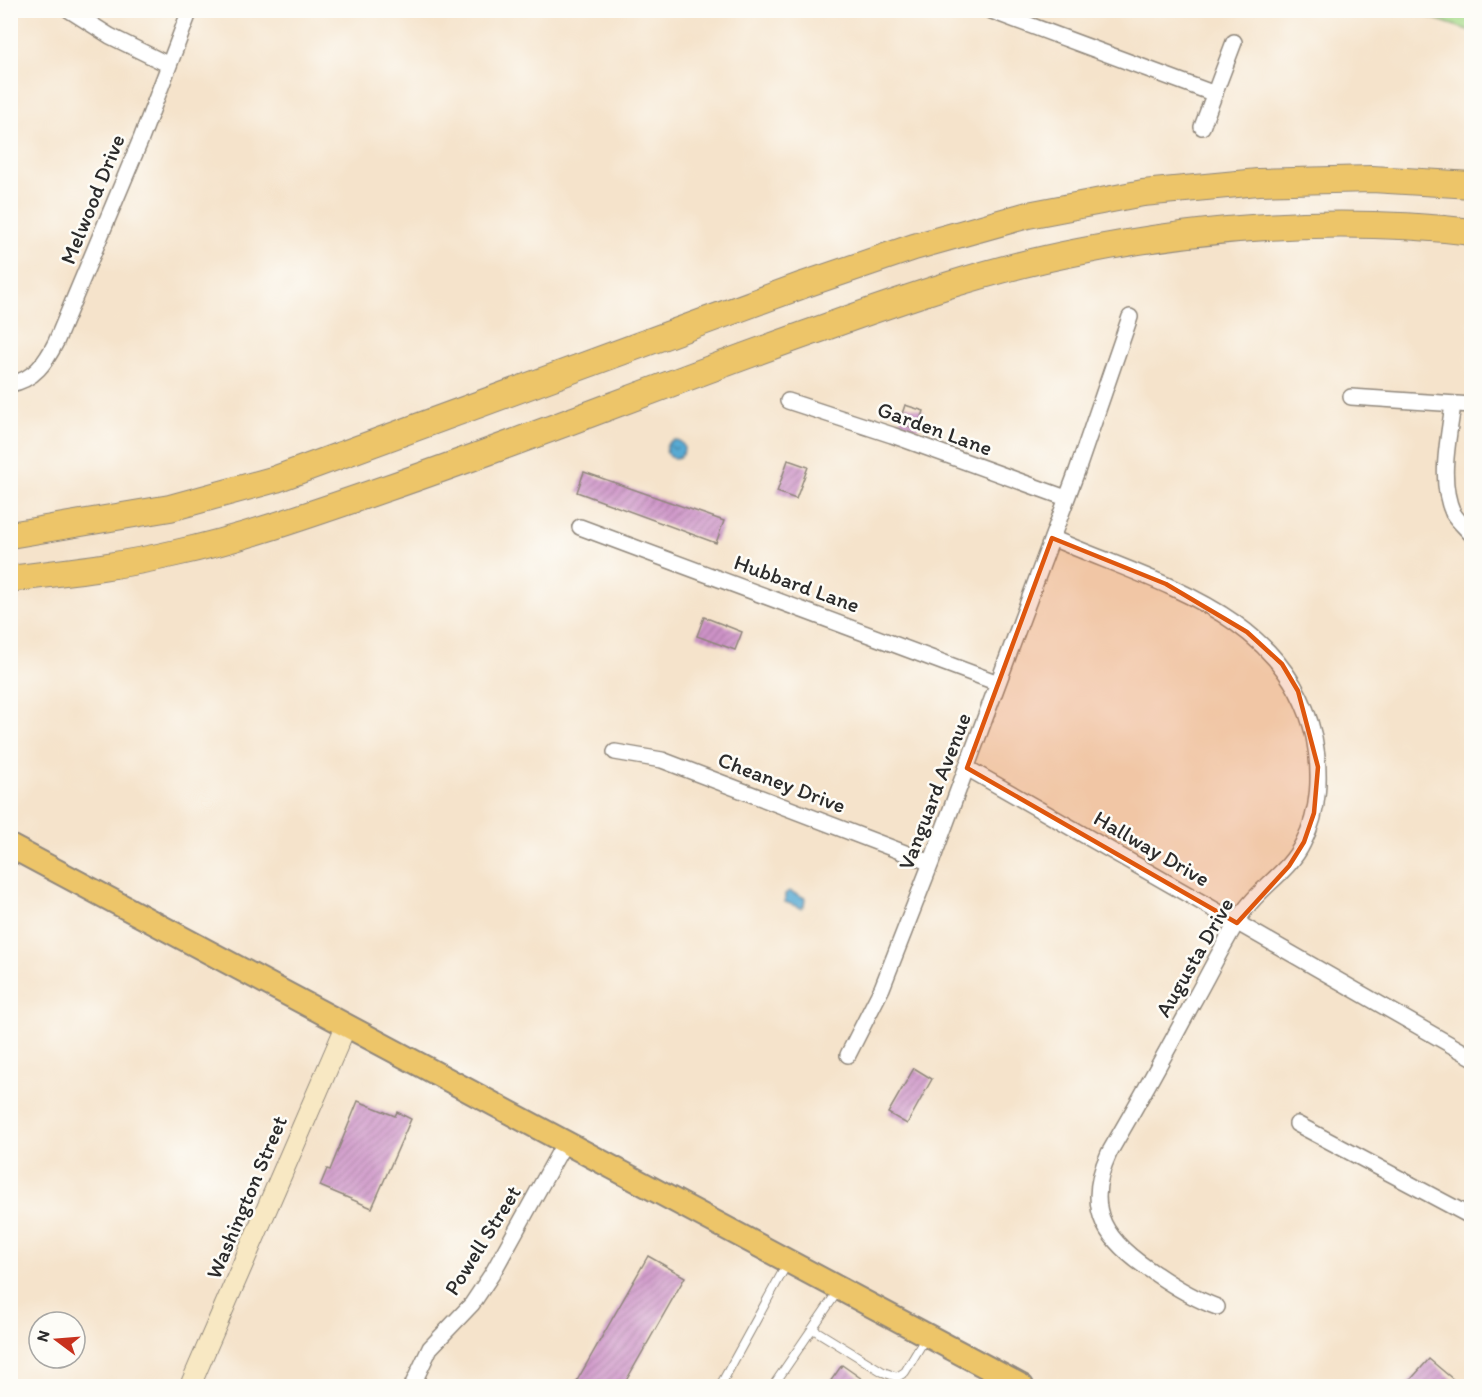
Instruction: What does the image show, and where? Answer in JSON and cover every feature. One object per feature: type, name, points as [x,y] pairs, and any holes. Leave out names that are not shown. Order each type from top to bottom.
[{"type":"highway","points":[[10,535],[170,508],[276,480],[803,285],[914,247],[1028,215],[1143,193],[1258,182],[1372,179],[1472,185]]},
{"type":"highway","points":[[10,579],[131,562],[260,531],[479,457],[668,384],[869,311],[951,284],[1064,255],[1165,237],[1250,228],[1354,225],[1472,232]]},
{"type":"main road","points":[[10,846],[1022,1386]]},
{"type":"street","points":[[69,10],[110,36],[169,65]]},
{"type":"street","name":"Melwood Drive","points":[[10,384],[29,378],[40,369],[56,342],[190,10]]},
{"type":"street","points":[[989,10],[1215,94]]},
{"type":"street","points":[[1202,127],[1234,42]]},
{"type":"street","points":[[1066,498],[1130,317]]},
{"type":"street","points":[[1351,397],[1472,405]]},
{"type":"street","name":"Garden Lane","points":[[788,401],[892,435],[1066,498]]},
{"type":"street","points":[[1453,404],[1446,464],[1448,489],[1454,513],[1472,535]]},
{"type":"street","name":"Vanguard Avenue","points":[[848,1055],[882,988],[931,863],[1066,498]]},
{"type":"street","name":"Hubbard Lane","points":[[580,527],[998,683]]},
{"type":"street","name":"Augusta Drive","points":[[1052,538],[1166,584],[1222,615],[1271,653],[1298,691],[1310,720],[1317,751],[1318,783],[1314,813],[1298,854],[1281,875],[1253,900],[1238,923],[1108,1153],[1099,1179],[1097,1193],[1102,1221],[1118,1246],[1167,1282],[1217,1307]]},
{"type":"street","name":"Cheaney Drive","points":[[615,752],[662,760],[931,863]]},
{"type":"street","name":"Hallway Drive","points":[[967,768],[1472,1057]]},
{"type":"street","name":"Washington Street","points":[[190,1386],[346,1026]]},
{"type":"street","points":[[1297,1124],[1472,1217]]},
{"type":"street","name":"Powell Street","points":[[416,1384],[430,1348],[472,1304],[492,1274],[565,1142]]},
{"type":"lane","points":[[720,1386],[789,1261]]},
{"type":"lane","points":[[773,1386],[839,1289]]},
{"type":"lane","points":[[813,1329],[883,1372],[897,1377],[905,1372],[927,1336]]},
{"type":"highlighted area","points":[[1052,538],[1166,584],[1247,632],[1282,664],[1298,691],[1318,767],[1314,813],[1304,842],[1289,866],[1237,923],[967,768]]},
{"type":"green space","points":[[1418,11],[1471,11],[1471,31],[1417,13]]},
{"type":"water","points":[[675,440],[681,443],[684,449],[681,455],[675,458],[669,455],[666,449],[669,443]]},
{"type":"water","points":[[789,891],[805,898],[804,906],[801,908],[785,902],[785,894]]},
{"type":"building","points":[[905,405],[924,411],[918,429],[899,423]]},
{"type":"building","points":[[788,460],[808,467],[796,499],[777,492]]},
{"type":"building","points":[[584,472],[724,521],[716,543],[577,492]]},
{"type":"building","points":[[704,617],[742,632],[735,650],[697,636]]},
{"type":"building","points":[[914,1068],[932,1079],[907,1124],[888,1113]]},
{"type":"building","points":[[358,1101],[395,1116],[397,1112],[411,1119],[372,1208],[320,1186],[327,1169],[330,1170]]},
{"type":"building","points":[[648,1256],[685,1277],[623,1386],[574,1386]]},
{"type":"building","points":[[1429,1359],[1461,1386],[1405,1386]]},
{"type":"building","points":[[842,1365],[872,1386],[827,1386]]}]
